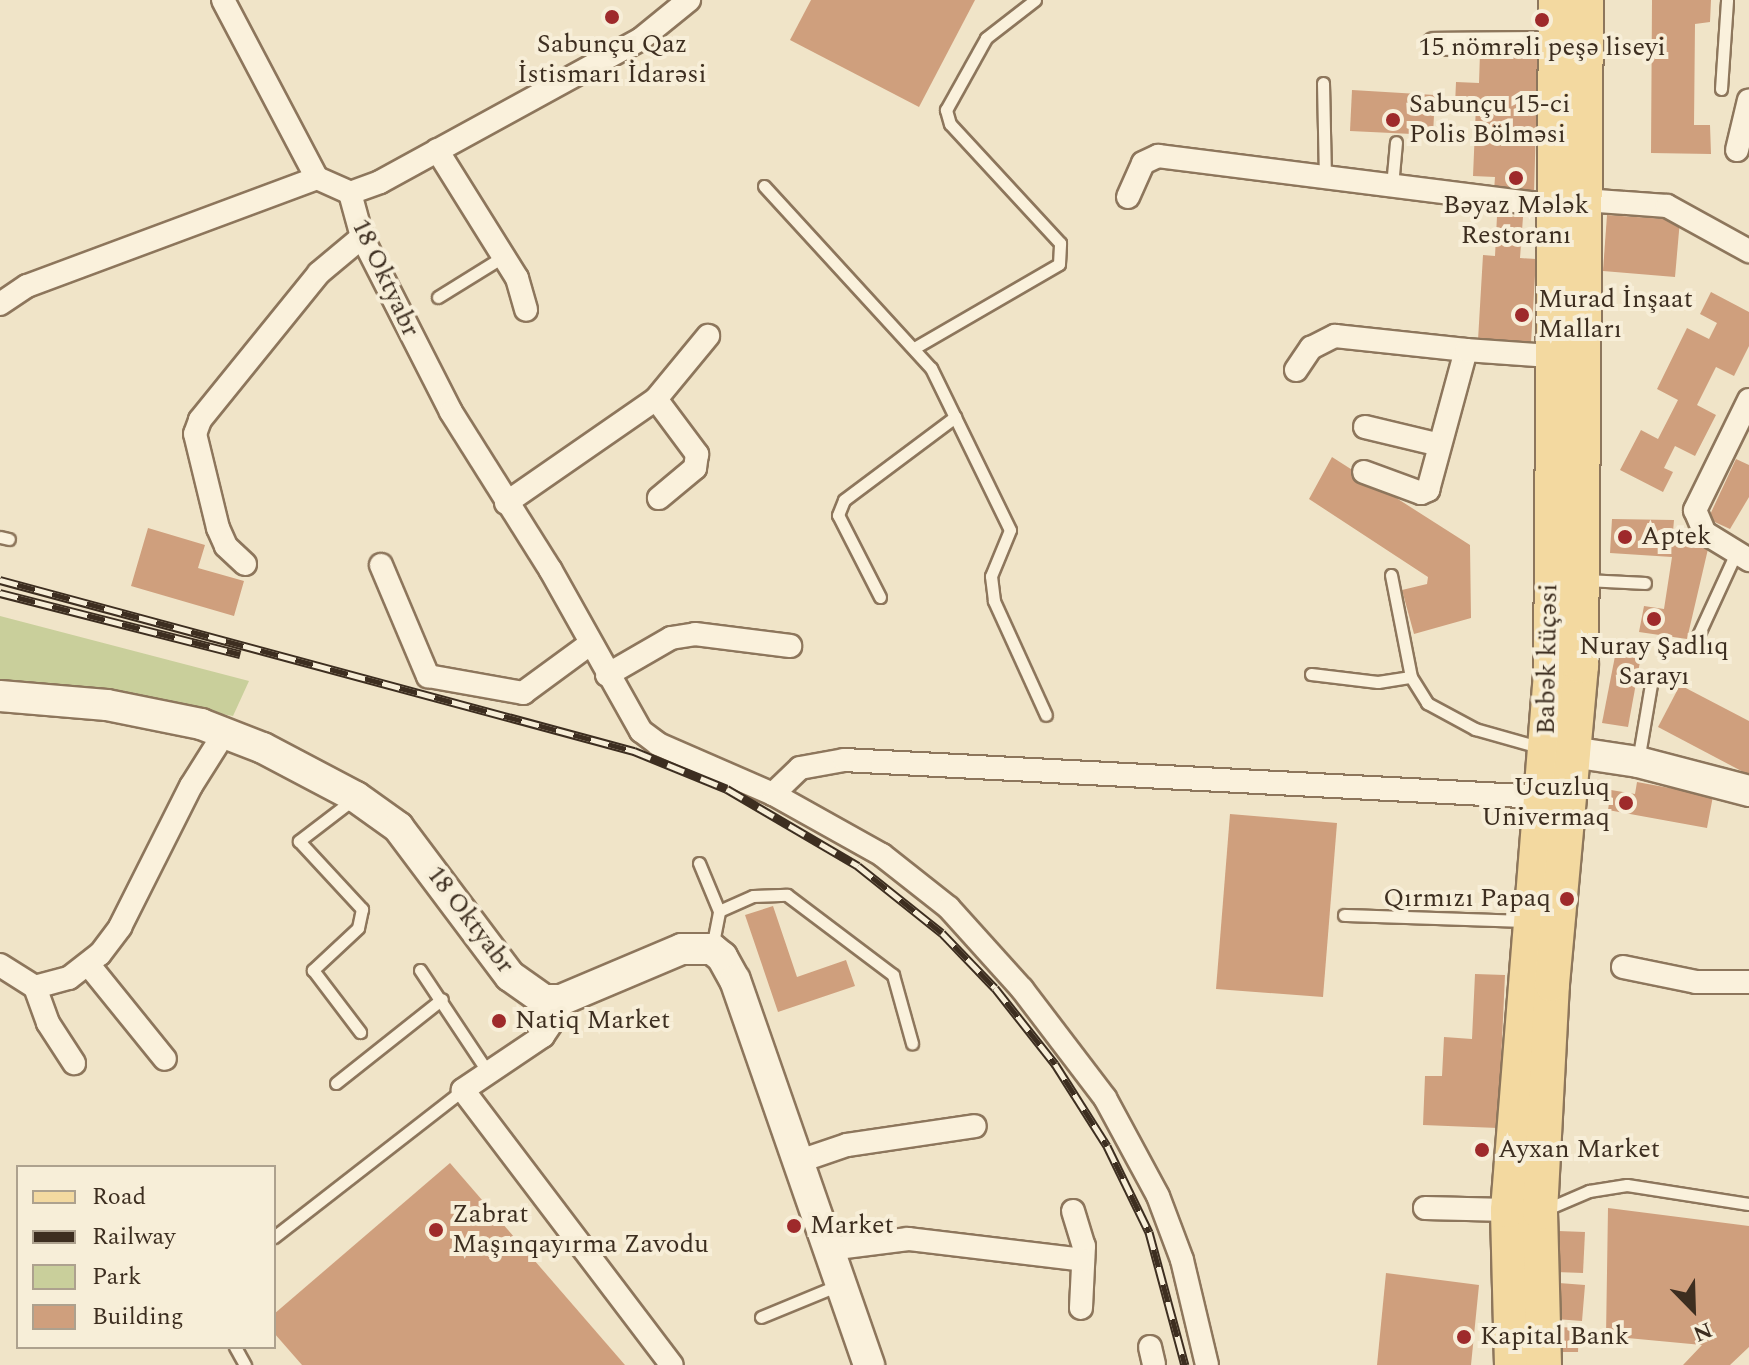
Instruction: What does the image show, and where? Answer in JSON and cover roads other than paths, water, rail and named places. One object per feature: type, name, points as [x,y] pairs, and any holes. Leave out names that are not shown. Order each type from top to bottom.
[{"type":"main road","name":"Babək küçəsi","points":[[1512,1365],[1524,1211],[1552,984],[1561,751],[1582,580],[1568,203],[1556,43],[1556,0]]},
{"type":"main road","name":"Babək küçəsi","points":[[1544,1365],[1524,1211],[1527,921],[1540,797],[1561,751],[1551,673],[1550,356],[1568,203],[1586,0]]},
{"type":"street","points":[[223,0],[317,178],[350,193],[437,150],[641,39],[689,0]]},
{"type":"street","points":[[1434,44],[1556,43]]},
{"type":"street","points":[[1737,150],[1749,100]]},
{"type":"street","points":[[437,150],[504,256],[526,310]]},
{"type":"street","points":[[1128,197],[1143,163],[1158,156],[1392,186],[1568,203],[1667,206],[1749,251]]},
{"type":"street","points":[[0,304],[27,286],[317,178]]},
{"type":"street","name":"18 Oktyabr","points":[[350,193],[362,237],[451,412],[550,569],[607,675],[647,738],[773,794],[921,882],[1062,1037],[1105,1098],[1158,1196],[1182,1260],[1207,1365]]},
{"type":"street","points":[[245,564],[226,546],[218,528],[211,484],[195,434],[200,420],[319,273],[362,237]]},
{"type":"street","points":[[506,503],[656,399],[708,336]]},
{"type":"street","points":[[1296,370],[1311,348],[1335,336],[1550,356]]},
{"type":"street","points":[[1364,472],[1421,493],[1428,490],[1436,444],[1466,350]]},
{"type":"street","points":[[656,399],[697,454],[695,468],[659,498]]},
{"type":"street","points":[[1743,557],[1705,533],[1695,510],[1746,411]]},
{"type":"street","points":[[1365,427],[1436,444]]},
{"type":"street","points":[[381,565],[428,676],[523,693],[590,644]]},
{"type":"street","points":[[607,675],[671,638],[695,634],[790,646]]},
{"type":"street","name":"18 Oktyabr","points":[[0,696],[107,705],[225,732],[356,797],[412,843],[510,976],[531,995],[561,1000]]},
{"type":"street","points":[[0,991],[27,983],[69,978],[88,964],[116,935],[191,786],[225,732]]},
{"type":"street","points":[[1561,751],[1638,762],[1749,791]]},
{"type":"street","points":[[773,794],[800,768],[844,760],[1540,797]]},
{"type":"street","points":[[672,1365],[463,1090],[543,1036],[561,1000],[682,949],[712,949],[729,965],[869,1365]]},
{"type":"street","points":[[88,964],[165,1059]]},
{"type":"street","points":[[0,965],[27,983],[74,1063]]},
{"type":"street","points":[[1623,967],[1696,982],[1749,982]]},
{"type":"street","points":[[797,1162],[847,1145],[975,1126]]},
{"type":"street","points":[[1425,1208],[1524,1211]]},
{"type":"street","points":[[1073,1211],[1083,1260],[1081,1308]]},
{"type":"street","points":[[829,1249],[908,1239],[1083,1260]]},
{"type":"lane","points":[[916,347],[1059,264],[1060,243],[950,124],[946,110],[986,38],[1035,0]]},
{"type":"lane","points":[[1721,89],[1727,0]]},
{"type":"lane","points":[[1323,83],[1325,178]]},
{"type":"lane","points":[[1392,186],[1396,142]]},
{"type":"lane","points":[[764,186],[916,347],[955,417],[1010,530],[991,576],[994,601],[1046,715]]},
{"type":"lane","points":[[438,297],[504,256]]},
{"type":"lane","points":[[880,597],[838,515],[844,500],[955,417]]},
{"type":"lane","points":[[1695,642],[1743,557]]},
{"type":"lane","points":[[1391,575],[1411,677],[1427,703],[1447,716],[1561,751]]},
{"type":"lane","points":[[1582,580],[1645,583]]},
{"type":"lane","points":[[1311,674],[1378,682],[1411,677]]},
{"type":"lane","points":[[1638,762],[1652,678]]},
{"type":"lane","points":[[356,797],[299,841],[362,909],[358,928],[313,970],[360,1032]]},
{"type":"lane","points":[[699,863],[719,911],[712,949]]},
{"type":"lane","points":[[719,911],[773,892],[797,900],[893,975],[912,1043]]},
{"type":"lane","points":[[1344,915],[1527,921]]},
{"type":"lane","points":[[420,970],[487,1071]]},
{"type":"lane","points":[[336,1083],[442,999]]},
{"type":"lane","points":[[276,1235],[463,1090]]},
{"type":"lane","points":[[1524,1211],[1589,1191],[1627,1185],[1749,1204]]},
{"type":"lane","points":[[761,1317],[841,1284]]},
{"type":"railway","points":[[0,580],[634,751],[727,789],[858,866],[942,933],[995,988],[1055,1064],[1107,1146],[1149,1232],[1185,1365]]},
{"type":"railway","points":[[0,593],[240,654]]},
{"type":"place","name":"Sabunçu Qaz İstismarı İdarəsi","points":[[612,17]]},
{"type":"place","name":"15 nömrәli peşә liseyi","points":[[1542,20]]},
{"type":"place","name":"Sabunçu 15-ci Polis Bölməsi","points":[[1393,120]]},
{"type":"place","name":"Bəyaz Mələk Restoranı","points":[[1516,178]]},
{"type":"place","name":"Murad İnşaat Malları","points":[[1522,315]]},
{"type":"place","name":"Aptek","points":[[1625,537]]},
{"type":"place","name":"Nuray Şadlıq Sarayı","points":[[1654,619]]},
{"type":"place","name":"Ucuzluq Univermaq","points":[[1626,803]]},
{"type":"place","name":"Qırmızı Papaq","points":[[1567,899]]},
{"type":"place","name":"Natiq Market","points":[[499,1021]]},
{"type":"place","name":"Ayxan Market","points":[[1482,1150]]},
{"type":"place","name":"Market","points":[[794,1226]]},
{"type":"place","name":"Zabrat Maşınqayırma Zavodu","points":[[436,1230]]},
{"type":"place","name":"Kapital Bank","points":[[1464,1337]]}]
